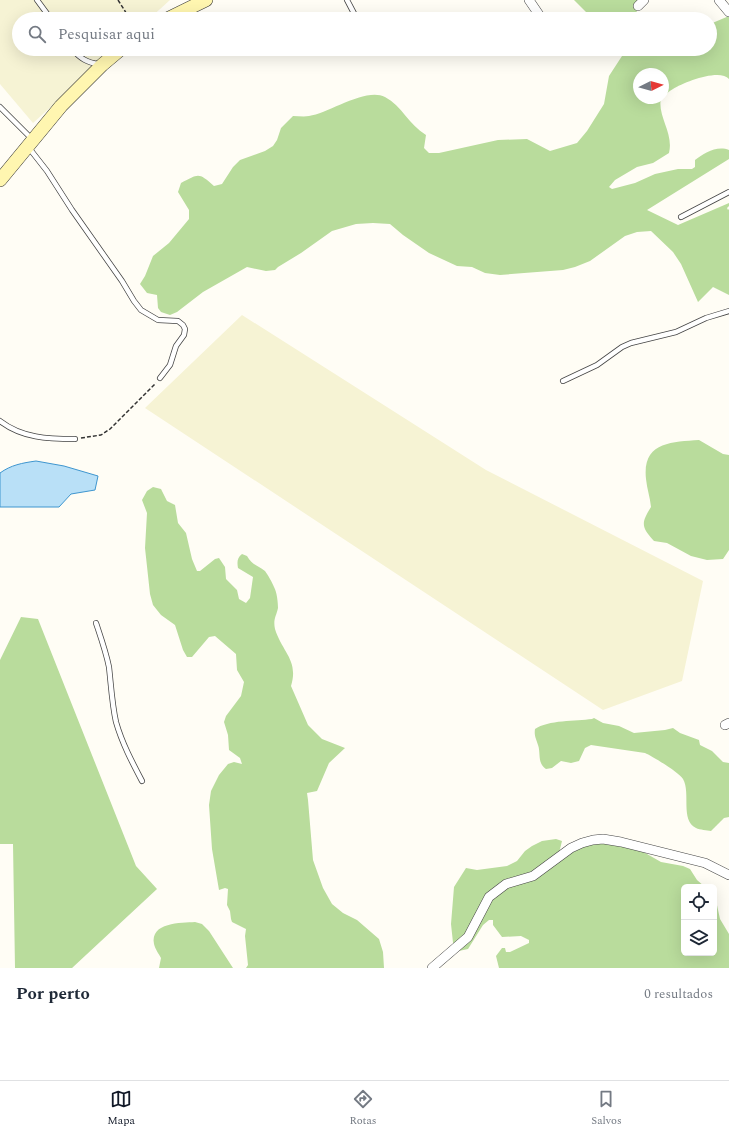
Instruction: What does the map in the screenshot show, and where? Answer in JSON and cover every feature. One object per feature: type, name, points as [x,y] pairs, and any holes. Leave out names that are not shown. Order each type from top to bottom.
[{"type":"main road","points":[[181,12],[206,0]]},
{"type":"main road","points":[[0,180],[61,106],[113,56]]},
{"type":"street","points":[[529,0],[537,12]]},
{"type":"street","points":[[719,0],[729,12]]},
{"type":"street","points":[[432,968],[468,937],[489,897],[506,884],[532,876],[571,848],[582,843],[603,839],[621,842],[705,863],[729,875]]},
{"type":"lane","points":[[37,0],[46,12]]},
{"type":"lane","points":[[347,0],[353,12]]},
{"type":"lane","points":[[78,56],[86,61],[102,65]]},
{"type":"lane","points":[[0,107],[24,130],[47,171],[72,210],[141,310],[158,320],[178,321],[183,325],[185,329],[184,335],[176,346],[170,365],[160,378]]},
{"type":"lane","points":[[681,217],[729,192]]},
{"type":"lane","points":[[563,381],[597,365],[622,347],[631,343],[676,332],[706,318],[729,311]]},
{"type":"lane","points":[[0,420],[15,430],[28,435],[40,438],[75,439]]},
{"type":"lane","points":[[96,623],[108,666],[117,723],[129,757],[142,781]]},
{"type":"path","points":[[118,0],[126,12]]},
{"type":"path","points":[[75,439],[88,438],[101,434],[110,429],[160,378]]},
{"type":"shaded area","points":[[0,0],[170,0],[157,12],[12,12],[12,56],[107,56],[33,123],[0,84]]},
{"type":"shaded area","points":[[242,315],[486,470],[703,581],[682,681],[603,710],[145,408]]},
{"type":"green space","points":[[574,0],[639,0],[637,12],[586,12]]},
{"type":"green space","points":[[729,16],[729,79],[724,76],[710,75],[678,86],[669,92],[669,68],[633,68],[633,104],[660,104],[668,132],[670,146],[669,153],[653,163],[637,167],[615,180],[609,187],[612,189],[635,183],[655,174],[678,169],[692,169],[695,167],[695,160],[707,152],[720,148],[729,150],[729,159],[647,210],[678,225],[729,203],[727,208],[728,210],[729,209],[729,295],[713,287],[698,302],[681,264],[673,252],[651,231],[637,232],[625,236],[590,261],[575,267],[563,270],[500,275],[485,273],[472,267],[457,266],[429,253],[390,224],[373,223],[356,224],[332,231],[275,270],[266,271],[247,267],[203,292],[177,312],[170,315],[161,312],[158,308],[157,295],[147,293],[140,284],[153,256],[169,243],[189,219],[189,210],[178,192],[181,183],[198,176],[205,178],[214,186],[222,184],[233,167],[240,160],[265,151],[273,146],[277,140],[281,128],[293,116],[309,116],[317,114],[358,98],[368,95],[377,95],[385,97],[396,105],[420,131],[426,135],[424,148],[429,153],[439,153],[498,140],[527,139],[550,151],[577,143],[587,131],[604,104],[609,76],[622,56],[717,56],[717,21]]},
{"type":"green space","points":[[699,440],[723,454],[729,455],[729,550],[723,559],[707,560],[691,556],[667,543],[654,541],[644,525],[645,517],[651,507],[646,479],[646,467],[649,458],[660,446],[669,443]]},
{"type":"green space","points":[[153,487],[161,489],[167,501],[175,505],[178,523],[186,533],[192,559],[197,571],[200,571],[215,559],[219,558],[225,567],[226,579],[237,590],[239,599],[246,603],[250,598],[253,577],[238,568],[238,560],[242,554],[247,556],[253,563],[265,571],[272,583],[276,592],[278,603],[274,626],[278,637],[289,656],[293,669],[291,686],[308,725],[322,739],[345,748],[329,763],[317,791],[307,793],[313,860],[323,888],[332,904],[343,913],[357,920],[379,939],[383,952],[384,968],[246,968],[248,965],[245,936],[246,929],[232,922],[227,905],[228,889],[225,888],[219,890],[212,849],[209,805],[211,791],[219,775],[228,764],[234,762],[242,764],[240,758],[229,750],[228,735],[224,722],[226,716],[241,696],[244,682],[237,670],[236,654],[215,636],[209,637],[192,657],[187,657],[183,650],[175,625],[161,615],[153,605],[150,594],[145,548],[147,513],[142,500],[147,491]]},
{"type":"green space","points":[[21,617],[38,619],[136,866],[157,889],[72,968],[15,968],[13,844],[0,844],[0,660]]},
{"type":"green space","points":[[594,718],[603,723],[619,726],[634,733],[673,728],[680,733],[699,740],[700,745],[712,751],[723,762],[729,763],[729,817],[724,818],[711,831],[696,828],[688,819],[686,791],[681,776],[645,753],[591,745],[585,748],[579,761],[571,763],[561,761],[552,768],[546,769],[543,767],[540,761],[535,729],[555,722]]},
{"type":"green space","points":[[556,839],[562,841],[559,853],[582,841],[609,841],[640,850],[661,862],[683,866],[690,869],[702,884],[681,884],[681,956],[717,956],[717,905],[720,919],[729,934],[729,968],[499,968],[496,956],[502,948],[505,948],[506,952],[510,952],[529,943],[529,940],[521,936],[502,937],[493,925],[493,920],[489,920],[483,925],[468,949],[454,952],[451,924],[454,887],[466,868],[477,870],[507,866],[517,861],[525,851],[532,846],[542,841]]},
{"type":"green space","points":[[195,922],[202,924],[209,931],[233,968],[159,968],[161,958],[154,944],[154,937],[157,931],[168,925]]},
{"type":"water","points":[[36,461],[64,466],[98,476],[95,490],[71,494],[59,507],[0,507],[0,473],[17,465]]}]
